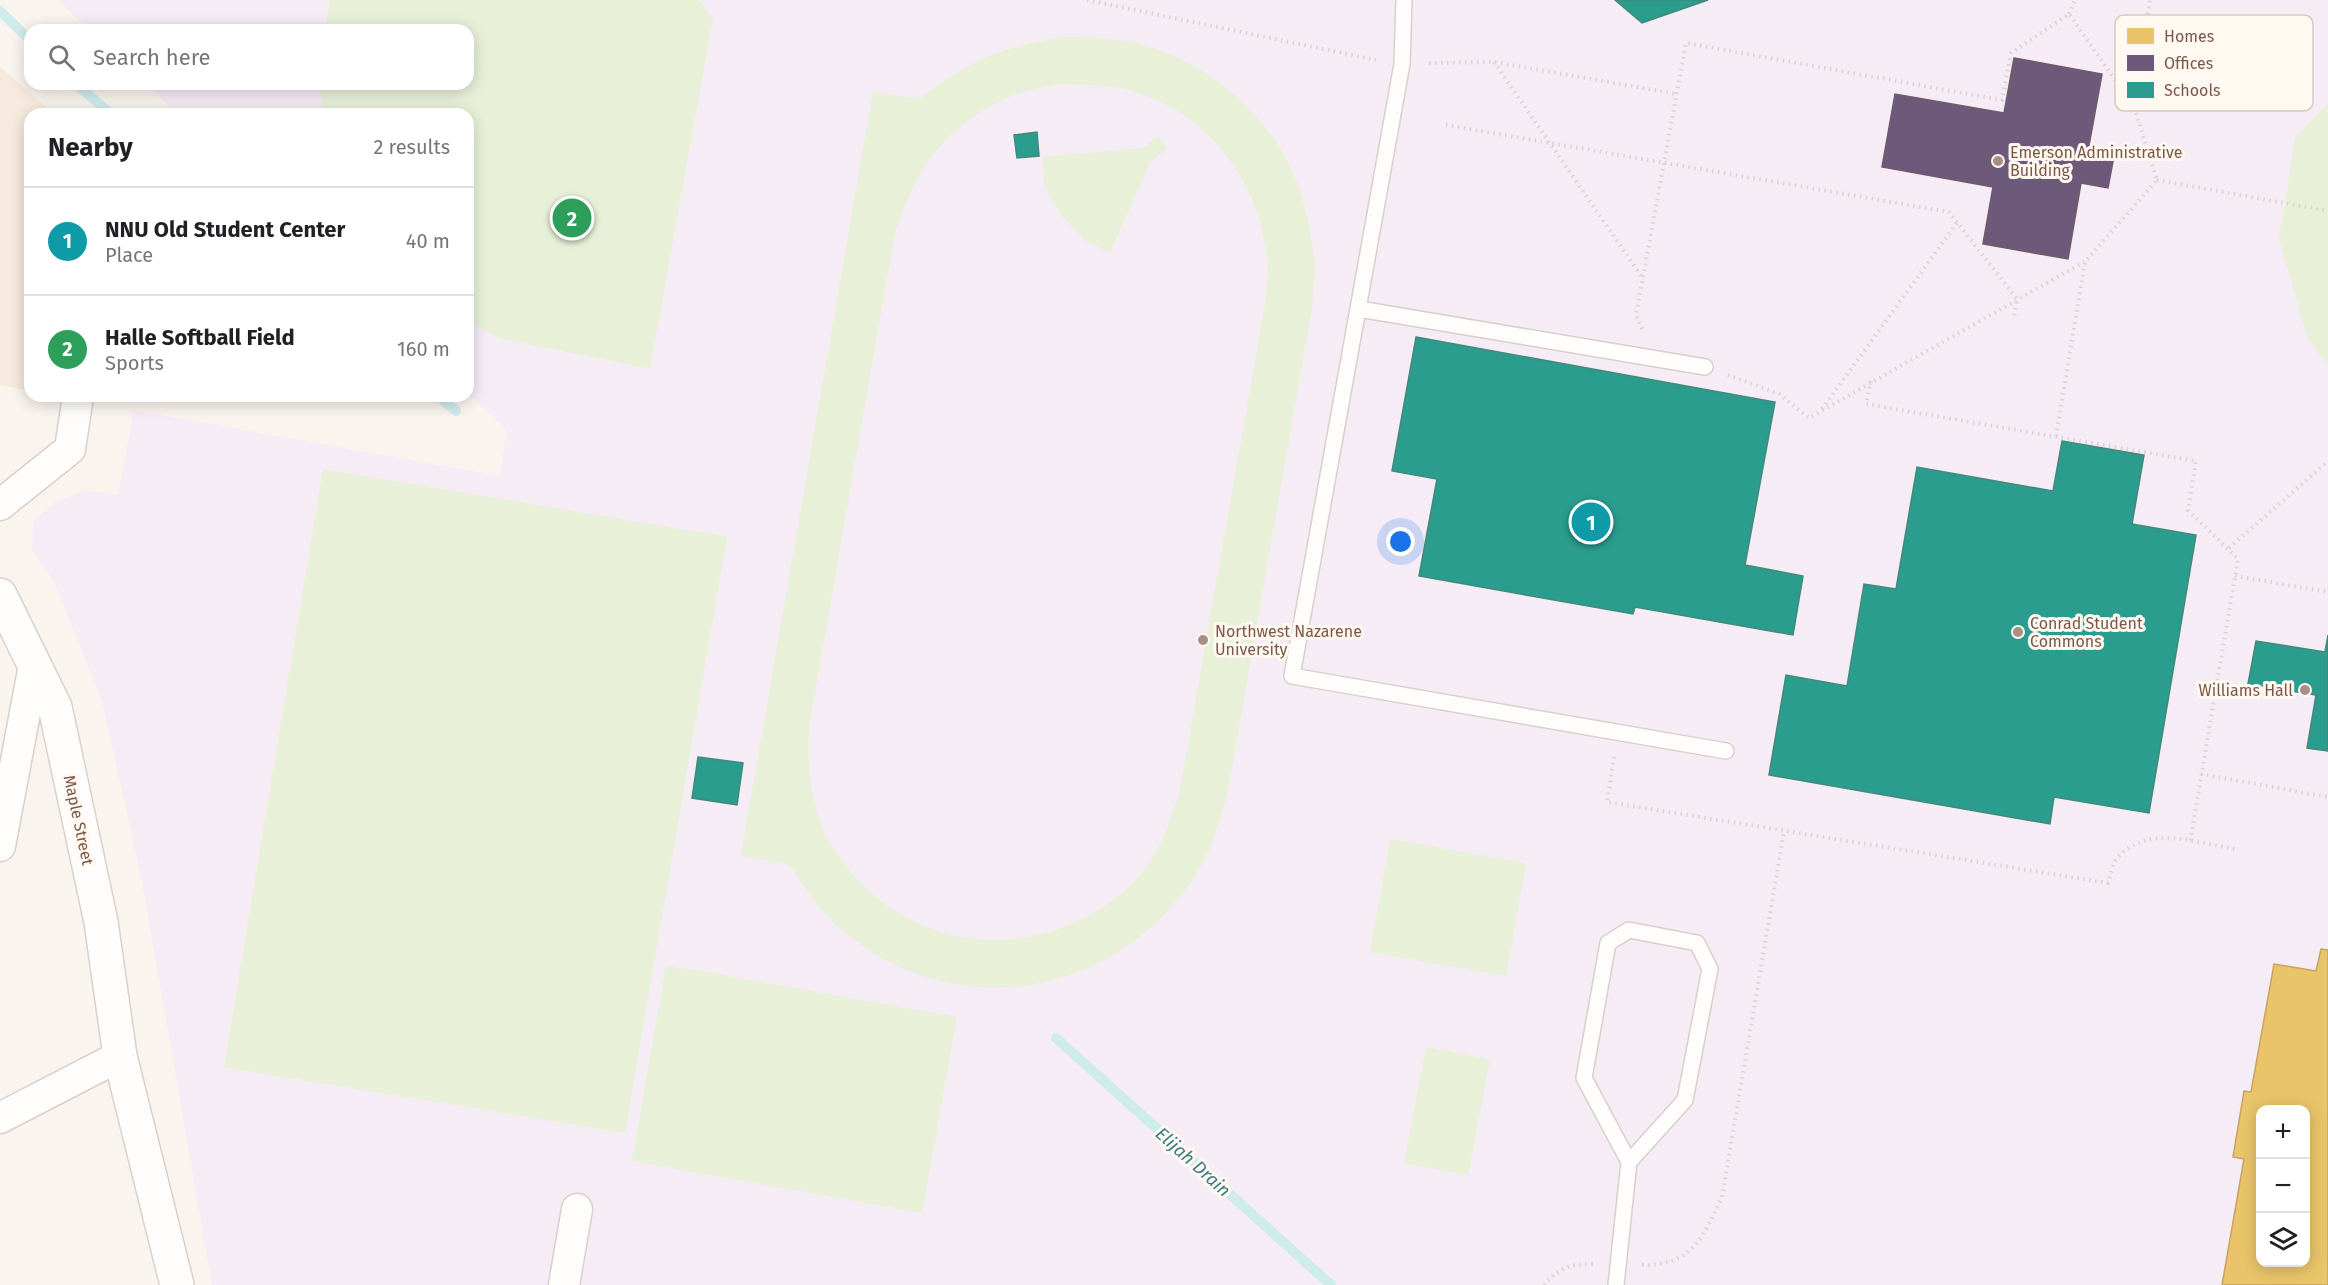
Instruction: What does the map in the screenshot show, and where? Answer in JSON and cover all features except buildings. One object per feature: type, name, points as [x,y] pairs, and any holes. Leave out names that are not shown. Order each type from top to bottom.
[{"type":"main road","name":"Maple Street","points":[[0,596],[55,707],[101,922],[120,1056],[177,1285]]},
{"type":"street","points":[[0,505],[70,449],[77,402]]},
{"type":"street","points":[[0,846],[34,665]]},
{"type":"street","points":[[0,1118],[120,1056]]},
{"type":"street","points":[[564,1285],[577,1209]]},
{"type":"lane","points":[[1404,0],[1402,64],[1292,676],[1726,751]]},
{"type":"lane","points":[[1359,309],[1705,367]]},
{"type":"lane","points":[[1616,1285],[1629,1162],[1584,1078],[1608,943],[1629,930],[1697,943],[1710,969],[1685,1100],[1629,1162]]},
{"type":"path","points":[[1654,358],[1636,315],[1686,43],[2002,100],[2011,53],[2069,14],[2075,0]]},
{"type":"path","points":[[2148,15],[2150,0]]},
{"type":"path","points":[[2069,14],[2115,80]]},
{"type":"path","points":[[1494,62],[1643,278]]},
{"type":"path","points":[[2135,111],[2157,180]]},
{"type":"path","points":[[1446,124],[1949,212],[2017,299],[2014,318]]},
{"type":"path","points":[[2157,180],[2328,211]]},
{"type":"path","points":[[1705,367],[1779,394],[1809,418],[2085,262],[2157,180]]},
{"type":"path","points":[[1820,411],[1958,223]]},
{"type":"path","points":[[2056,436],[2085,262]]},
{"type":"path","points":[[1871,381],[1866,404],[2196,461],[2188,510],[2238,559],[2190,842]]},
{"type":"path","points":[[2229,548],[2328,461]]},
{"type":"path","points":[[2235,576],[2328,592]]},
{"type":"path","points":[[1617,732],[1607,802],[2108,883],[2117,857],[2138,843],[2161,837],[2235,849]]},
{"type":"path","points":[[2201,774],[2328,797]]},
{"type":"shaded area","name":"Northwest Nazarene University","points":[[58,0],[2328,0],[2328,1285],[212,1285],[141,876],[102,701],[53,579],[32,550],[33,522],[52,504],[84,490],[118,495],[134,410],[500,476],[507,431],[474,399],[474,108],[171,108],[152,90],[474,90],[474,24],[83,24]]},
{"type":"shaded area","points":[[0,67],[47,108],[24,108],[24,390],[0,385]]},
{"type":"green space","points":[[330,0],[699,0],[713,18],[650,369],[499,338],[474,324],[474,108],[323,108],[321,90],[474,90],[474,24],[326,24]]},
{"type":"green space","points":[[1062,37],[1094,38],[1126,41],[1147,46],[1190,64],[1229,90],[1262,123],[1276,142],[1293,173],[1302,196],[1310,233],[1315,264],[1314,283],[1312,308],[1228,791],[1208,852],[1198,871],[1164,915],[1124,948],[1079,972],[1030,985],[980,987],[930,978],[882,958],[837,926],[823,912],[790,865],[741,855],[873,91],[919,99],[954,75],[986,58],[1002,51]],"holes":[[[1059,84],[1128,90],[1156,100],[1182,114],[1204,131],[1224,152],[1241,176],[1253,202],[1262,230],[1268,276],[1179,795],[1169,823],[1147,866],[1130,886],[1110,903],[1064,927],[1035,936],[1006,940],[976,939],[948,934],[894,911],[871,893],[842,861],[824,831],[811,786],[810,721],[894,238],[902,213],[923,170],[936,151],[969,119],[1014,95]]]},
{"type":"green space","points":[[2328,103],[2328,366],[2307,337],[2279,240],[2295,138]]},
{"type":"green space","points":[[1158,136],[1167,149],[1151,161],[1110,253],[1086,241],[1061,215],[1044,185],[1042,157],[1143,148]]},
{"type":"green space","points":[[323,469],[727,537],[625,1133],[224,1067]]},
{"type":"green space","points":[[1390,839],[1526,863],[1506,976],[1370,952]]},
{"type":"green space","points":[[666,965],[957,1017],[922,1213],[632,1161]]},
{"type":"green space","points":[[1426,1047],[1490,1059],[1468,1175],[1404,1163]]},
{"type":"waterway","name":"Elijah Drain","points":[[0,11],[24,34]]},
{"type":"waterway","name":"Elijah Drain","points":[[83,90],[104,108]]},
{"type":"waterway","name":"Elijah Drain","points":[[445,402],[456,411]]},
{"type":"waterway","name":"Elijah Drain","points":[[1056,1038],[1331,1285]]},
{"type":"place","name":"Emerson Administrative Building","points":[[1998,161]]},
{"type":"place","name":"Halle Softball Field","points":[[572,218]]},
{"type":"place","name":"NNU Old Student Center","points":[[1591,522]]},
{"type":"place","name":"Conrad Student Commons","points":[[2018,632]]},
{"type":"place","name":"Northwest Nazarene University","points":[[1203,640]]},
{"type":"place","name":"Williams Hall","points":[[2305,690]]}]
